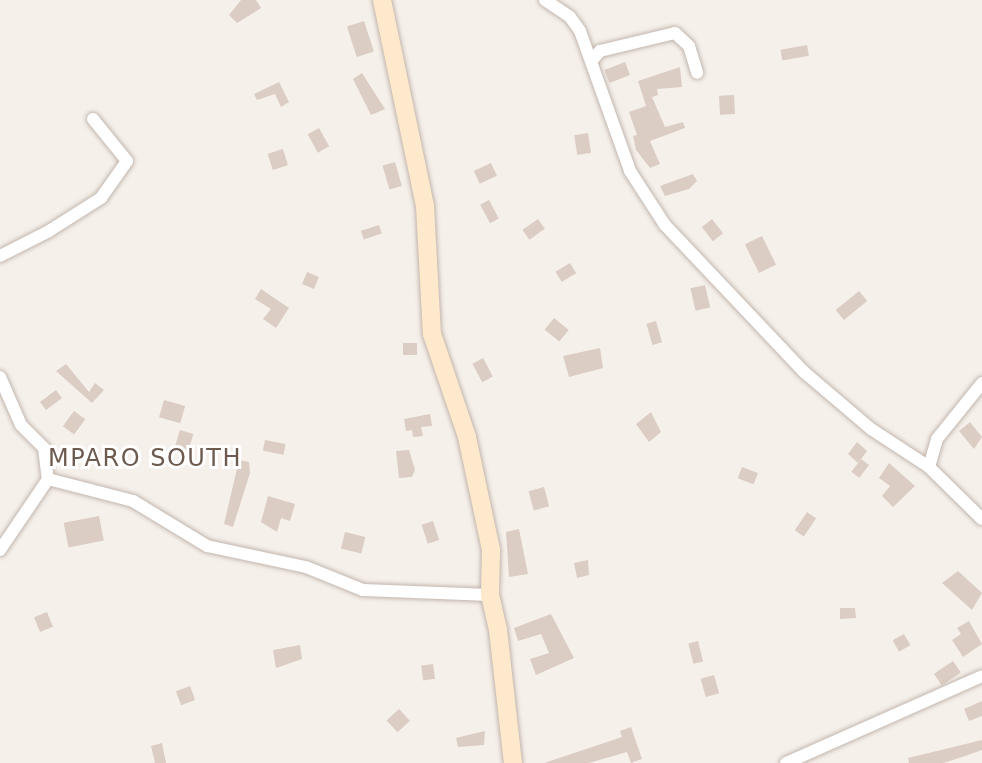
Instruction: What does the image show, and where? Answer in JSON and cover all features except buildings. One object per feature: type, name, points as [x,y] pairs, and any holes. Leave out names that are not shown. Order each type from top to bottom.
[{"type":"street","points":[[382,0],[425,206],[432,334],[467,437],[491,550],[490,595],[513,763]]},
{"type":"street","points":[[545,0],[570,17],[593,59],[606,112],[630,171],[665,225],[804,372],[871,429],[929,467],[982,519]]},
{"type":"street","points":[[593,59],[600,51],[675,33],[689,46],[698,73]]},
{"type":"street","points":[[0,256],[49,231],[101,198],[127,161],[93,120]]},
{"type":"street","points":[[0,377],[21,425],[44,447],[48,479],[0,550]]},
{"type":"street","points":[[929,467],[937,439],[982,383]]},
{"type":"street","points":[[48,479],[133,501],[207,546],[306,567],[363,590],[490,595]]},
{"type":"street","points":[[786,763],[982,676]]},
{"type":"district","name":"MPARO SOUTH","points":[[145,459]]}]
